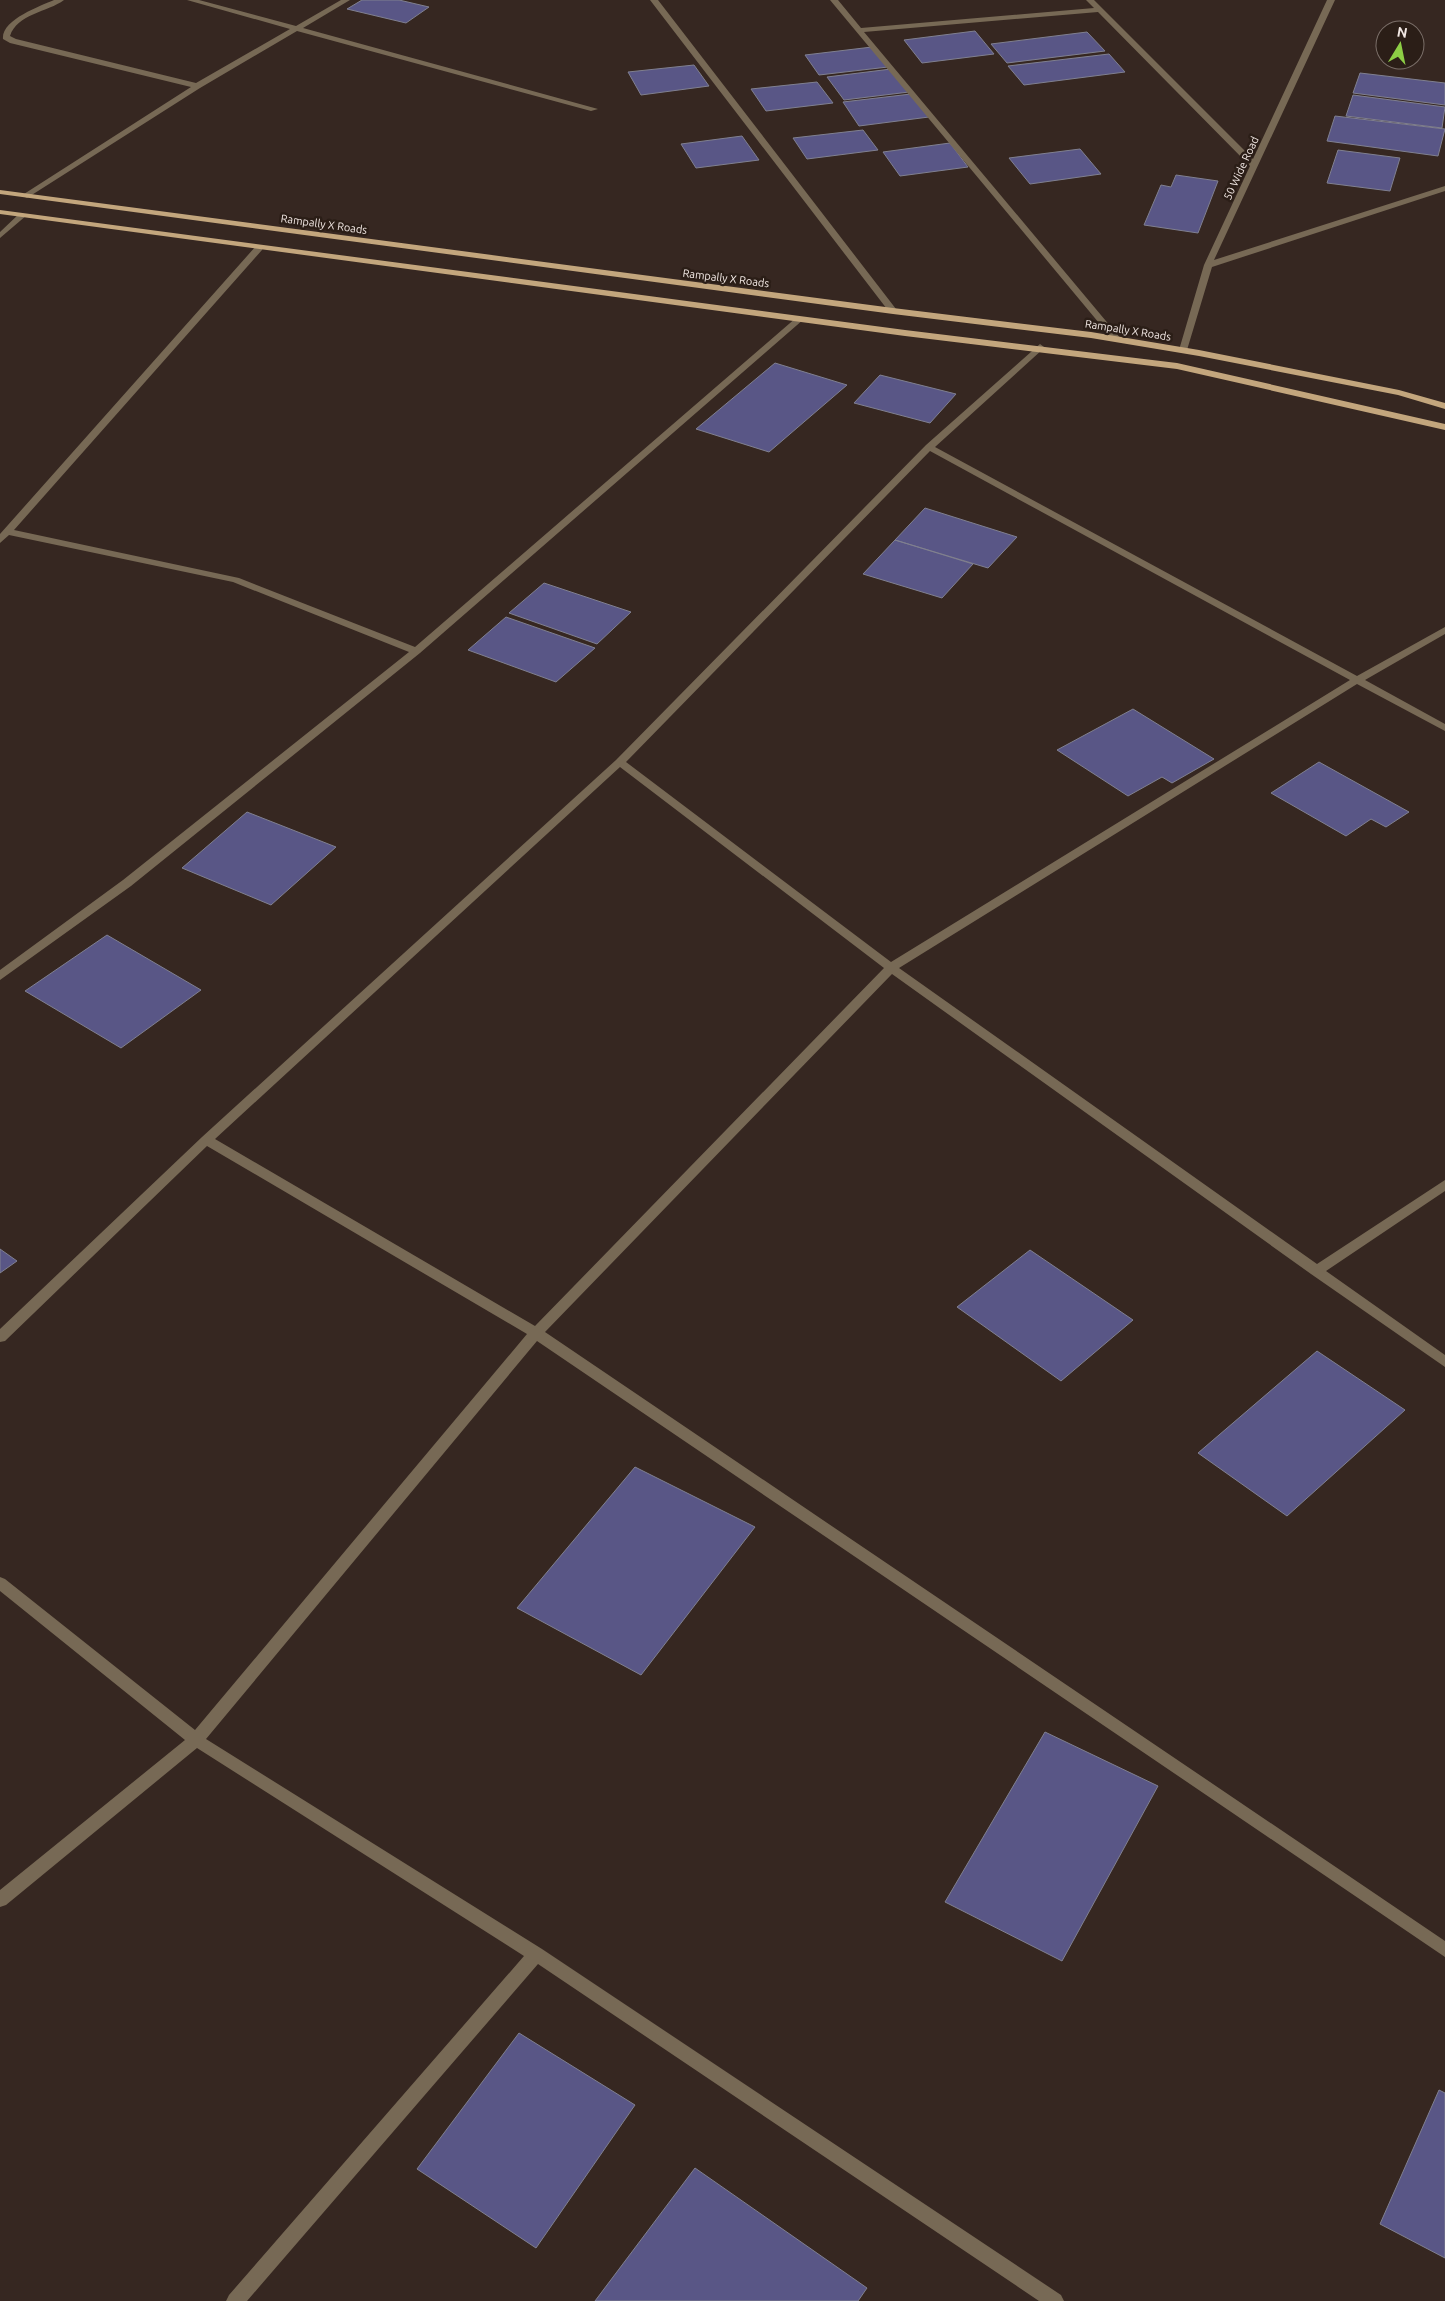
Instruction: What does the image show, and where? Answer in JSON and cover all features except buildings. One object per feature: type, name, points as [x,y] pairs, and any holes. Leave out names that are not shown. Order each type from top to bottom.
[{"type":"main road","name":"Rampally X Roads","points":[[0,192],[1117,339],[1183,350],[1399,393],[1445,406]]},
{"type":"main road","points":[[0,212],[259,248],[1176,366],[1445,427]]},
{"type":"street","points":[[60,0],[12,24],[6,31],[6,37],[13,41],[197,86]]},
{"type":"street","points":[[191,0],[594,109]]},
{"type":"street","points":[[27,196],[197,86],[346,0]]},
{"type":"street","points":[[654,0],[893,311]]},
{"type":"street","points":[[834,0],[1117,339]]},
{"type":"street","points":[[1090,0],[1254,165]]},
{"type":"street","name":"50 Wide Road","points":[[1183,350],[1208,266],[1331,0]]},
{"type":"street","points":[[860,30],[1100,10]]},
{"type":"street","points":[[1208,266],[1445,188]]},
{"type":"street","points":[[0,236],[23,214]]},
{"type":"street","points":[[0,540],[259,248]]},
{"type":"street","points":[[0,976],[127,883],[416,650],[800,318]]},
{"type":"street","points":[[0,1337],[206,1140],[620,762],[929,447],[1040,348]]},
{"type":"street","points":[[929,447],[1445,728]]},
{"type":"street","points":[[8,532],[236,580],[416,650]]},
{"type":"street","points":[[0,1900],[196,1740],[536,1333],[891,968],[1357,680],[1445,630]]},
{"type":"street","points":[[620,762],[891,968],[1445,1362]]},
{"type":"street","points":[[206,1140],[536,1333],[1445,1950]]},
{"type":"street","points":[[1316,1271],[1445,1185]]},
{"type":"street","points":[[0,1583],[196,1740],[536,1954],[1055,2301]]},
{"type":"street","points":[[234,2301],[536,1954]]}]
